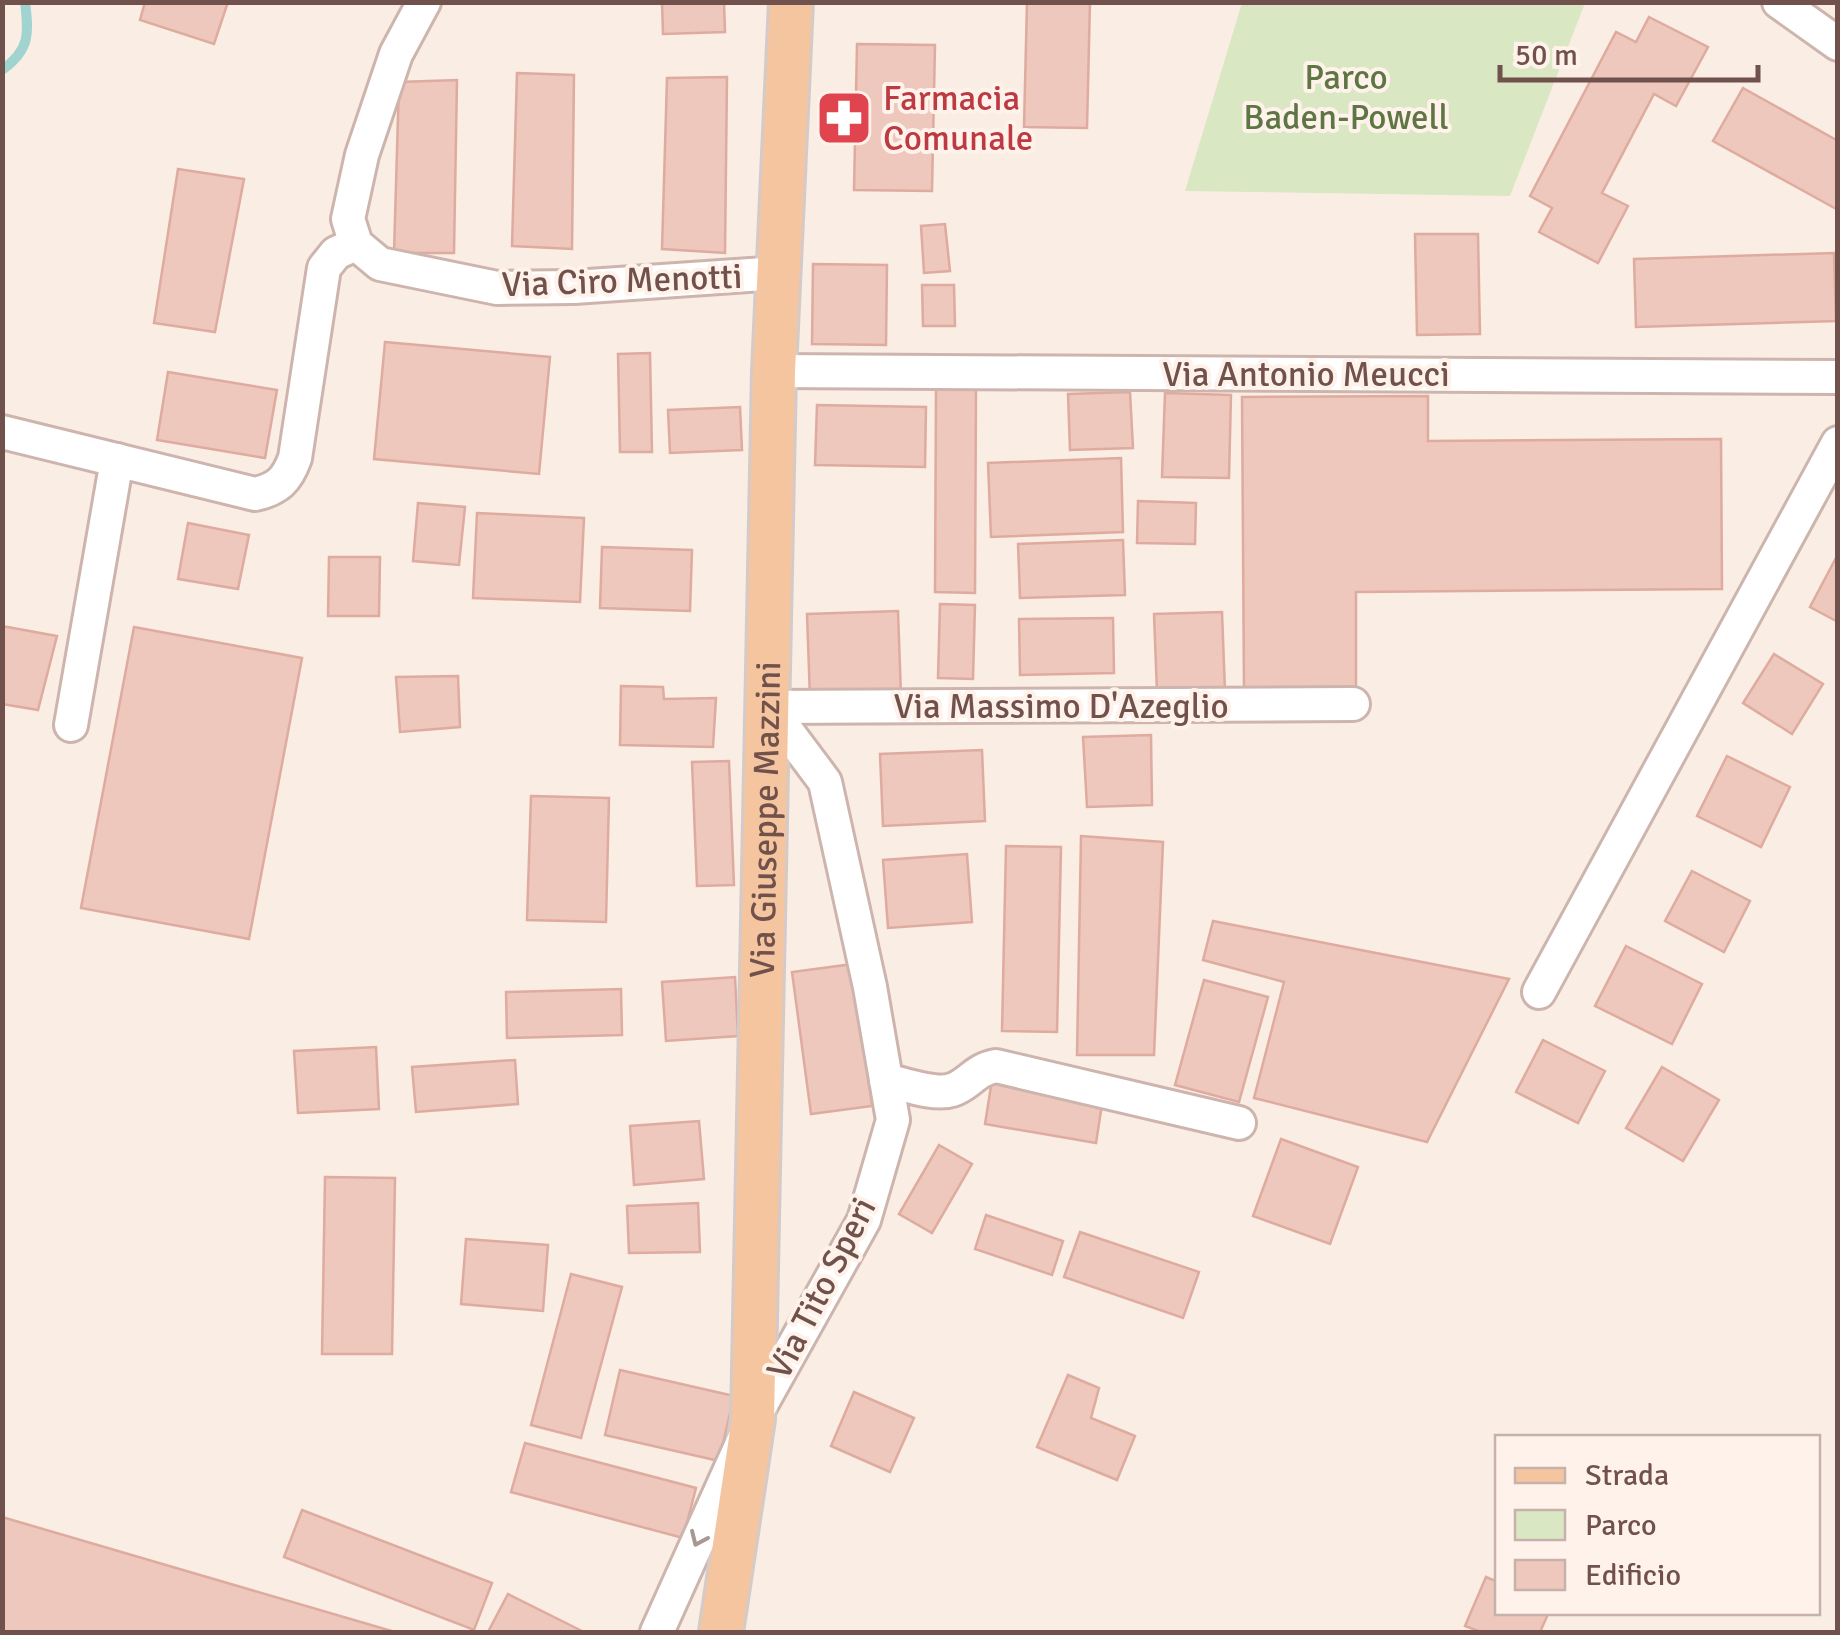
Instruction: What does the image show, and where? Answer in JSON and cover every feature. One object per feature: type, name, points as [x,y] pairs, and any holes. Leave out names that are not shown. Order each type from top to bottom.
[{"type":"main road","name":"Via Giuseppe Mazzini","points":[[721,1632],[754,1419],[774,371],[790,2]]},
{"type":"street","points":[[2,432],[255,494],[274,490],[289,476],[324,268],[336,252],[356,244],[348,219],[362,156],[396,54],[424,2]]},
{"type":"street","points":[[1779,2],[1838,44]]},
{"type":"street","name":"Via Ciro Menotti","points":[[356,244],[380,264],[497,288],[574,287],[778,273]]},
{"type":"street","name":"Via Antonio Meucci","points":[[774,371],[1838,376]]},
{"type":"street","points":[[1538,992],[1838,443]]},
{"type":"street","points":[[71,725],[117,460]]},
{"type":"street","name":"Via Massimo D'Azeglio","points":[[770,708],[1353,704]]},
{"type":"street","name":"Via Tito Speri","points":[[657,1632],[754,1419],[864,1220],[892,1120],[870,987],[825,782],[770,708]]},
{"type":"street","points":[[886,1080],[952,1090],[980,1069],[996,1066],[1239,1123]]},
{"type":"green space","name":"Parco Baden-Powell","points":[[1242,2],[1585,3],[1510,196],[1185,191]]},
{"type":"building","points":[[145,2],[228,2],[214,44],[140,20]]},
{"type":"building","points":[[662,2],[724,2],[725,32],[663,34]]},
{"type":"building","points":[[1027,2],[1090,2],[1087,128],[1024,127]]},
{"type":"building","points":[[1649,17],[1708,47],[1676,106],[1654,94],[1602,193],[1628,206],[1598,263],[1539,232],[1552,208],[1530,196],[1616,32],[1636,42]]},
{"type":"building","points":[[857,44],[935,45],[932,191],[854,190]]},
{"type":"building","points":[[517,73],[574,75],[572,249],[512,246]]},
{"type":"building","points":[[727,77],[725,253],[662,249],[667,78]]},
{"type":"building","points":[[457,80],[454,253],[394,253],[399,82]]},
{"type":"building","points":[[1743,88],[1838,141],[1838,210],[1713,141]]},
{"type":"building","points":[[178,169],[244,179],[215,332],[154,323]]},
{"type":"building","points":[[945,224],[950,271],[924,273],[921,226]]},
{"type":"building","points":[[1415,234],[1478,234],[1480,334],[1417,335]]},
{"type":"building","points":[[1834,253],[1836,321],[1636,327],[1634,259]]},
{"type":"building","points":[[813,264],[887,265],[886,345],[812,344]]},
{"type":"building","points":[[922,285],[954,285],[955,326],[923,326]]},
{"type":"building","points":[[385,342],[550,357],[539,474],[374,459]]},
{"type":"building","points":[[650,353],[652,452],[620,452],[618,354]]},
{"type":"building","points":[[168,372],[277,390],[265,458],[157,440]]},
{"type":"building","points":[[936,387],[976,387],[975,593],[935,592]]},
{"type":"building","points":[[1130,392],[1133,448],[1070,450],[1068,394]]},
{"type":"building","points":[[1165,393],[1231,395],[1229,478],[1162,477]]},
{"type":"building","points":[[1428,396],[1428,441],[1721,439],[1722,589],[1356,592],[1356,689],[1244,690],[1242,397]]},
{"type":"building","points":[[817,405],[926,407],[925,467],[815,465]]},
{"type":"building","points":[[740,407],[742,450],[670,453],[668,410]]},
{"type":"building","points":[[1121,458],[1123,532],[991,537],[988,463]]},
{"type":"building","points":[[1138,501],[1196,503],[1195,544],[1137,543]]},
{"type":"building","points":[[418,503],[465,507],[459,565],[413,561]]},
{"type":"building","points":[[477,513],[584,518],[580,602],[473,598]]},
{"type":"building","points":[[188,523],[249,535],[238,589],[178,579]]},
{"type":"building","points":[[1123,540],[1125,595],[1020,598],[1018,544]]},
{"type":"building","points":[[602,547],[692,550],[690,611],[600,608]]},
{"type":"building","points":[[1838,554],[1838,622],[1810,607]]},
{"type":"building","points":[[329,557],[380,557],[379,616],[328,616]]},
{"type":"building","points":[[940,604],[975,605],[973,679],[938,678]]},
{"type":"building","points":[[898,611],[901,696],[810,699],[807,614]]},
{"type":"building","points":[[1222,612],[1225,691],[1157,693],[1154,614]]},
{"type":"building","points":[[1113,618],[1114,673],[1020,675],[1019,619]]},
{"type":"building","points":[[2,626],[57,636],[38,710],[2,704]]},
{"type":"building","points":[[134,627],[302,658],[249,939],[81,908]]},
{"type":"building","points":[[1774,654],[1823,684],[1792,734],[1743,703]]},
{"type":"building","points":[[458,676],[460,727],[400,732],[396,677]]},
{"type":"building","points":[[621,686],[663,687],[664,699],[716,698],[713,747],[620,745]]},
{"type":"building","points":[[1151,735],[1152,805],[1087,807],[1083,737]]},
{"type":"building","points":[[982,750],[985,821],[883,826],[880,754]]},
{"type":"building","points":[[1727,756],[1790,787],[1761,847],[1697,816]]},
{"type":"building","points":[[729,761],[734,885],[697,886],[692,762]]},
{"type":"building","points":[[531,796],[609,798],[606,922],[527,920]]},
{"type":"building","points":[[1081,836],[1163,842],[1154,1055],[1077,1055]]},
{"type":"building","points":[[1006,846],[1061,847],[1057,1032],[1002,1031]]},
{"type":"building","points":[[967,854],[972,922],[888,928],[883,860]]},
{"type":"building","points":[[1692,871],[1750,901],[1724,952],[1665,921]]},
{"type":"building","points":[[1213,921],[1509,979],[1427,1142],[1254,1098],[1284,982],[1203,960]]},
{"type":"building","points":[[1626,946],[1702,984],[1672,1044],[1595,1006]]},
{"type":"building","points":[[853,964],[872,1106],[811,1114],[792,972]]},
{"type":"building","points":[[735,977],[738,1036],[666,1041],[662,982]]},
{"type":"building","points":[[1204,980],[1268,997],[1239,1102],[1175,1085]]},
{"type":"building","points":[[621,989],[622,1035],[507,1038],[506,992]]},
{"type":"building","points":[[1543,1040],[1605,1071],[1578,1123],[1516,1092]]},
{"type":"building","points":[[376,1047],[379,1109],[298,1113],[294,1051]]},
{"type":"building","points":[[515,1060],[518,1104],[416,1112],[412,1067]]},
{"type":"building","points":[[1662,1067],[1719,1100],[1683,1161],[1626,1128]]},
{"type":"building","points":[[992,1080],[1103,1098],[1096,1143],[985,1124]]},
{"type":"building","points":[[699,1121],[704,1179],[634,1185],[630,1126]]},
{"type":"building","points":[[1281,1139],[1358,1167],[1330,1244],[1253,1216]]},
{"type":"building","points":[[939,1145],[972,1164],[932,1233],[899,1214]]},
{"type":"building","points":[[325,1177],[395,1178],[392,1354],[322,1354]]},
{"type":"building","points":[[698,1203],[700,1252],[629,1253],[627,1206]]},
{"type":"building","points":[[986,1215],[1063,1241],[1052,1275],[975,1249]]},
{"type":"building","points":[[1080,1232],[1199,1272],[1183,1318],[1064,1277]]},
{"type":"building","points":[[466,1239],[548,1245],[543,1311],[461,1304]]},
{"type":"building","points":[[571,1274],[622,1287],[581,1438],[531,1425]]},
{"type":"building","points":[[620,1370],[734,1396],[719,1461],[605,1435]]},
{"type":"building","points":[[1068,1375],[1099,1388],[1091,1418],[1135,1436],[1117,1480],[1037,1447]]},
{"type":"building","points":[[854,1392],[914,1418],[890,1472],[831,1446]]},
{"type":"building","points":[[525,1443],[696,1488],[683,1538],[511,1492]]},
{"type":"building","points":[[302,1510],[492,1583],[474,1630],[284,1557]]},
{"type":"building","points":[[2,1517],[395,1632],[2,1632]]},
{"type":"building","points":[[1486,1577],[1495,1581],[1495,1615],[1548,1615],[1540,1632],[1481,1632],[1465,1626]]},
{"type":"building","points":[[508,1594],[584,1632],[488,1632]]},
{"type":"waterway","points":[[2,70],[26,41],[25,2]]},
{"type":"place","name":"Farmacia Comunale","points":[[844,118]]}]
